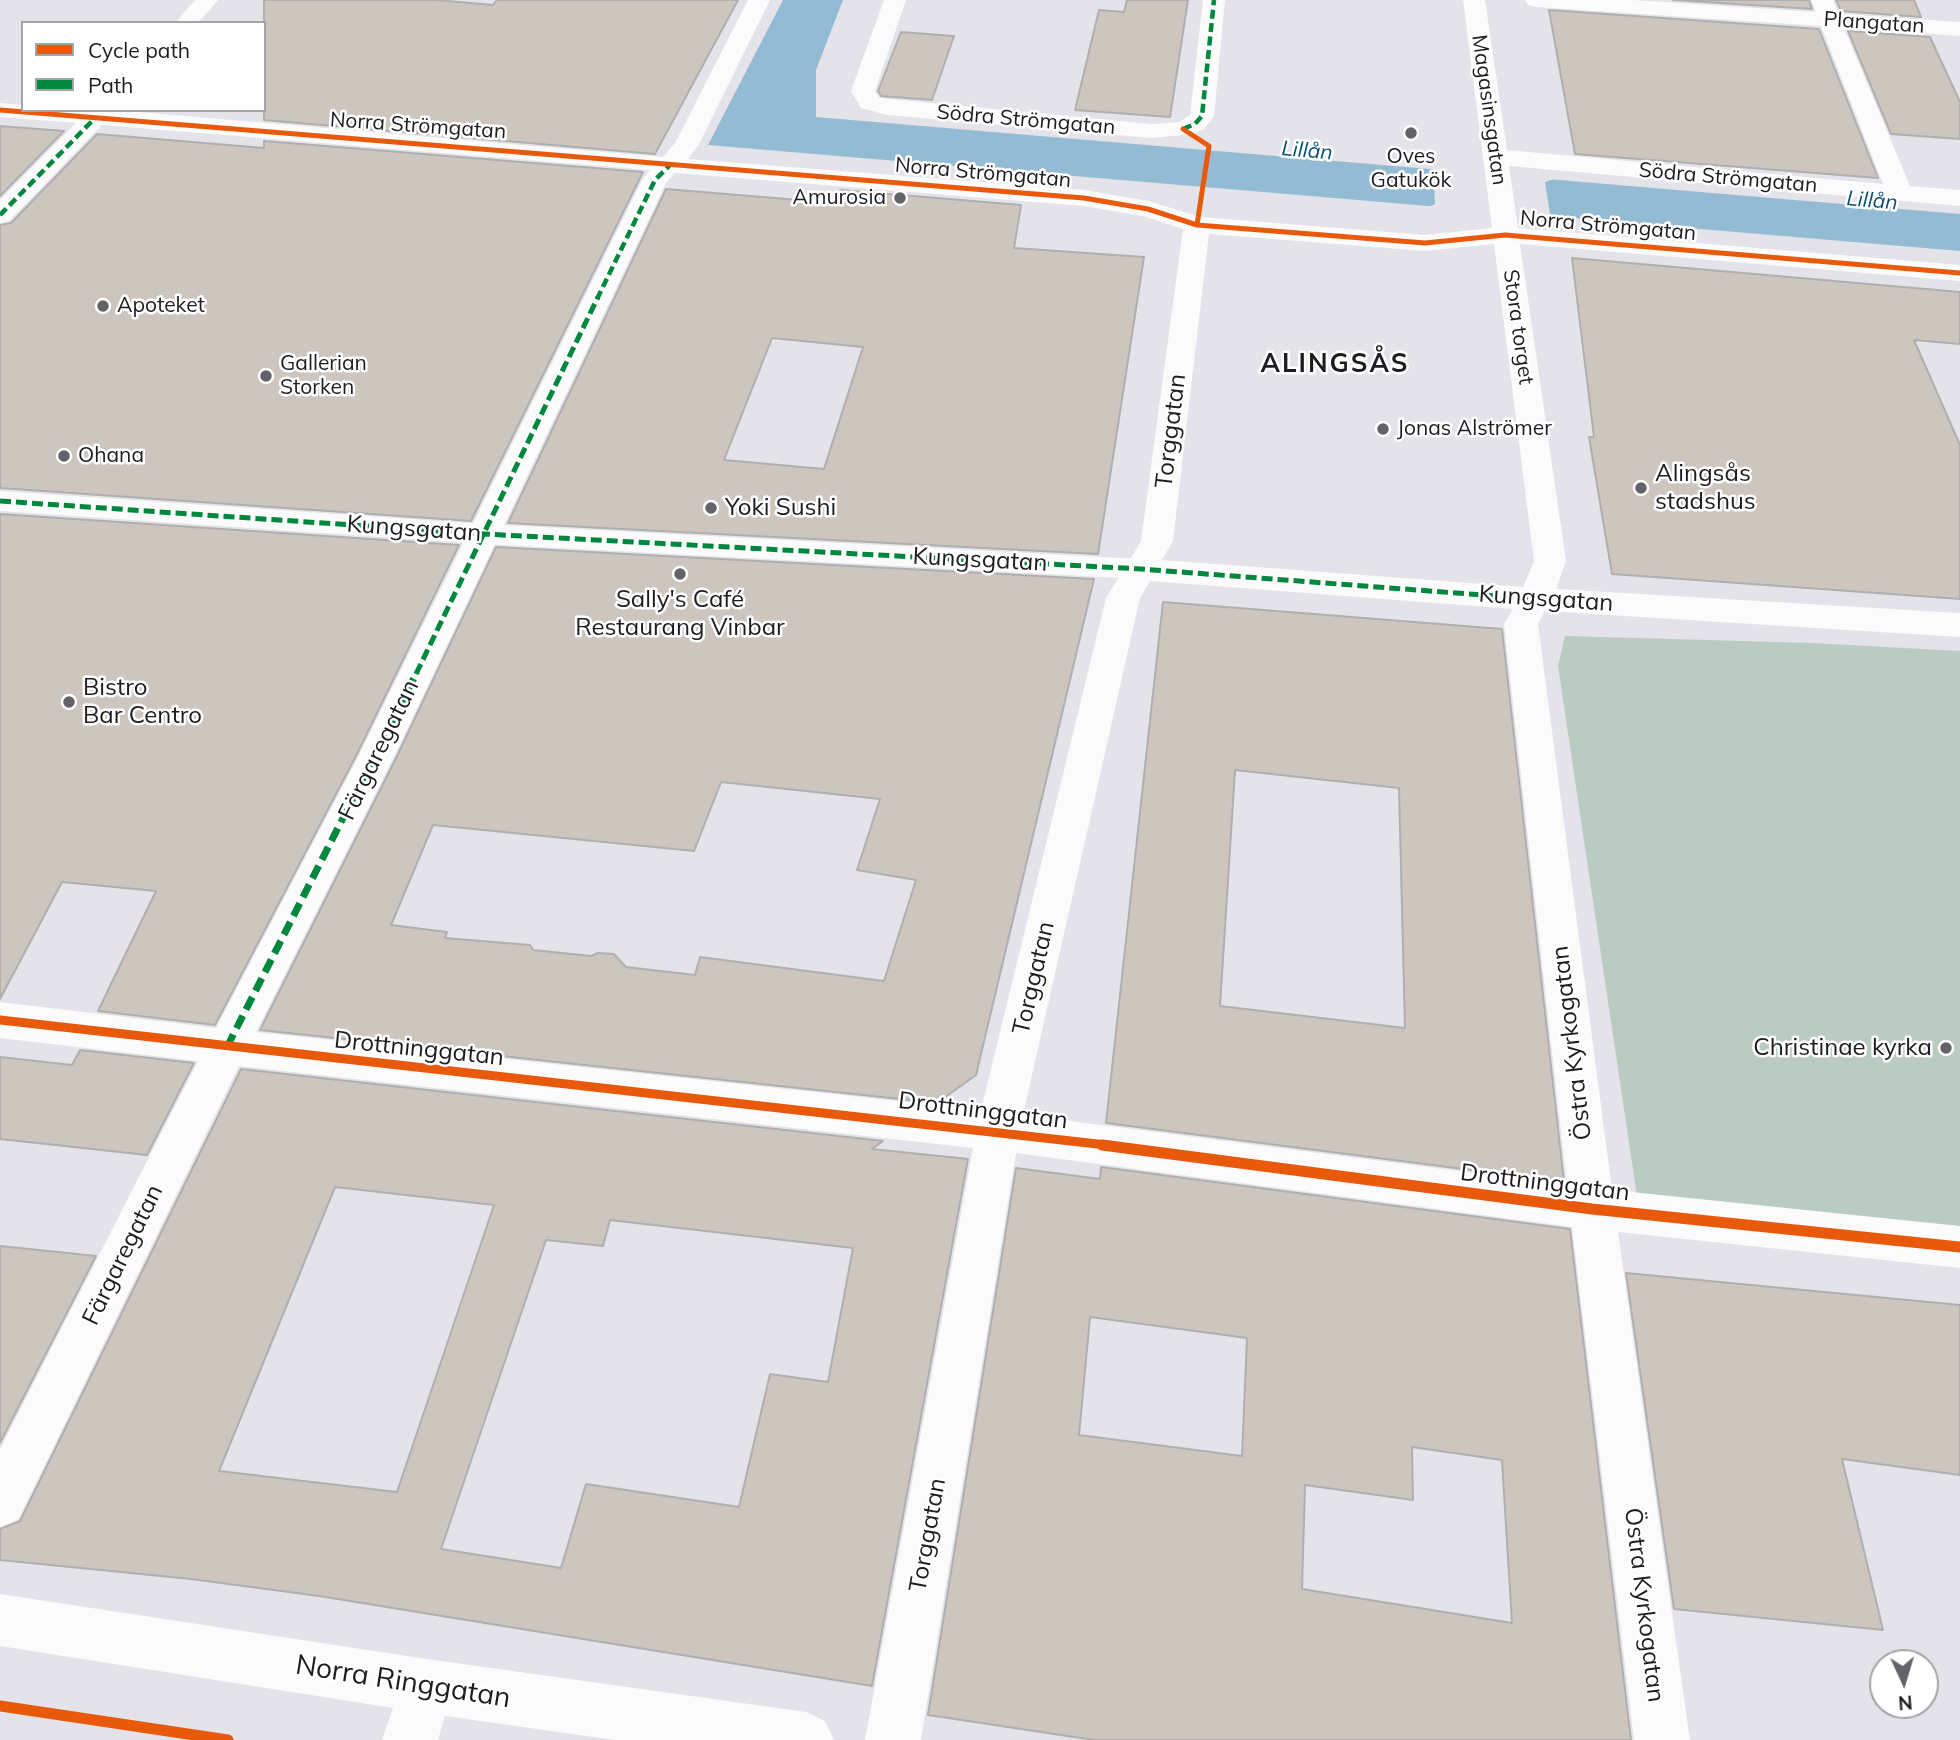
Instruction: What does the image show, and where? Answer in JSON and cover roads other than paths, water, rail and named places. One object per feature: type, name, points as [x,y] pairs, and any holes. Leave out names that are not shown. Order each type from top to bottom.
[{"type":"street","points":[[188,21],[207,0]]},
{"type":"street","name":"Färgaregatan","points":[[0,1502],[227,1047],[377,755],[655,180],[686,146],[759,0]]},
{"type":"street","name":"Södra Strömgatan","points":[[895,0],[863,91],[869,103],[887,108],[1152,131],[1183,129],[1195,124],[1202,116],[1214,0]]},
{"type":"street","name":"Magasinsgatan","points":[[1474,0],[1505,227]]},
{"type":"street","name":"Plangatan","points":[[1536,0],[1825,10],[1960,29]]},
{"type":"street","points":[[1825,10],[1900,193]]},
{"type":"street","name":"Norra Strömgatan","points":[[0,110],[21,111]]},
{"type":"street","name":"Norra Strömgatan","points":[[50,112],[99,114],[670,165],[1084,198],[1148,209],[1198,225],[1425,243],[1505,227],[1960,273]]},
{"type":"street","points":[[0,215],[99,114]]},
{"type":"street","name":"Södra Strömgatan","points":[[1496,163],[1960,198]]},
{"type":"street","name":"Torggatan","points":[[893,1740],[998,1131],[1123,598],[1157,541],[1198,225]]},
{"type":"street","name":"Stora torget","points":[[1505,227],[1549,561],[1535,599]]},
{"type":"street","name":"Kungsgatan","points":[[0,501],[484,534],[1142,569],[1535,599],[1960,625]]},
{"type":"street","name":"Östra Kyrkogatan","points":[[1535,599],[1521,624],[1592,1209],[1662,1740]]},
{"type":"street","name":"Drottninggatan","points":[[0,1020],[998,1131],[1592,1209],[1960,1247]]},
{"type":"street","name":"Norra Ringgatan","points":[[0,1620],[427,1686],[806,1740]]},
{"type":"street","points":[[410,1740],[427,1686]]},
{"type":"water","points":[[783,0],[843,0],[816,70],[816,117],[1960,214],[1960,251],[708,145]]},
{"type":"place","name":"Oves Gatukök","points":[[1411,133]]},
{"type":"place","name":"Amurosia","points":[[900,198]]},
{"type":"place","name":"Apoteket","points":[[103,306]]},
{"type":"place","name":"Gallerian Storken","points":[[266,376]]},
{"type":"place","name":"Jonas Alströmer","points":[[1383,429]]},
{"type":"place","name":"Ohana","points":[[64,456]]},
{"type":"place","name":"Alingsås stadshus","points":[[1641,488]]},
{"type":"place","name":"Yoki Sushi","points":[[711,508]]},
{"type":"place","name":"Sally's Café Restaurang Vinbar","points":[[680,574]]},
{"type":"place","name":"Bistro Bar Centro","points":[[69,702]]},
{"type":"place","name":"Christinae kyrka","points":[[1946,1048]]},
{"type":"district","name":"ALINGSÅS","points":[[1335,364]]},
{"type":"water label","name":"Lillån","points":[[1307,151]]},
{"type":"water label","name":"Lillån","points":[[1872,201]]}]
